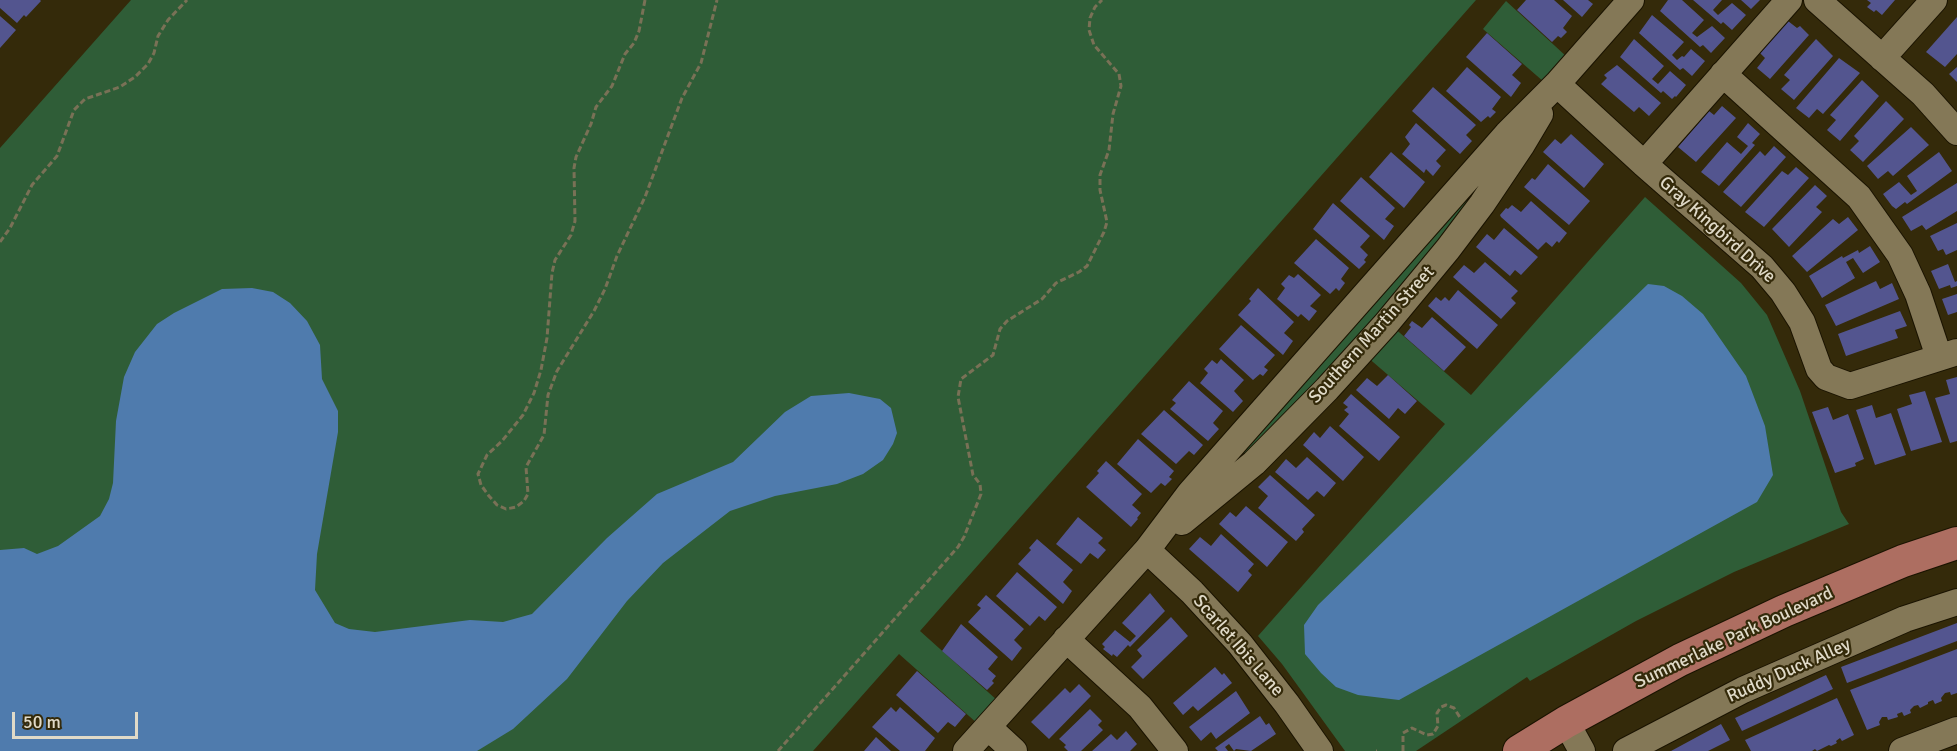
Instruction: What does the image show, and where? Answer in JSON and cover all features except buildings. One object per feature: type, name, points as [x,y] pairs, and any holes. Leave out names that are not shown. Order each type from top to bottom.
[{"type":"main road","name":"Summerlake Park Boulevard","points":[[1519,751],[1566,722],[1680,660],[1784,611],[1903,561],[1957,543]]},
{"type":"street","name":"Southern Martin Street","points":[[966,751],[1146,550],[1190,494],[1507,134],[1557,84],[1631,0]]},
{"type":"street","points":[[1644,164],[1789,0]]},
{"type":"street","points":[[1817,0],[1923,94],[1957,132]]},
{"type":"street","points":[[1882,58],[1934,0]]},
{"type":"street","points":[[1723,74],[1835,174],[1864,205],[1900,255],[1948,355]]},
{"type":"street","name":"Southern Martin Street","points":[[1146,550],[1254,463],[1327,389],[1386,324],[1482,204],[1521,146],[1557,84]]},
{"type":"street","name":"Gray Kingbird Drive","points":[[1557,84],[1762,267],[1783,292],[1802,322],[1819,369],[1826,377],[1850,386],[1948,355]]},
{"type":"street","name":"Scarlet Ibis Lane","points":[[1146,550],[1192,592],[1240,644],[1320,751]]},
{"type":"street","name":"Ruddy Duck Alley","points":[[1626,751],[1743,690],[1905,619],[1957,602]]},
{"type":"street","points":[[1066,639],[1140,707],[1175,751]]},
{"type":"street","points":[[1566,722],[1582,751]]},
{"type":"street","points":[[988,727],[1014,751]]},
{"type":"street","points":[[1902,751],[1933,745],[1957,730]]},
{"type":"path","points":[[0,242],[10,228],[32,185],[57,156],[74,110],[85,99],[120,87],[135,77],[148,64],[154,53],[158,36],[168,20],[187,0]]},
{"type":"path","points":[[645,0],[639,31],[634,43],[625,54],[612,86],[596,107],[576,157],[574,168],[575,221],[571,235],[555,260],[547,338],[534,393],[522,415],[502,441],[487,455],[478,474],[481,485],[489,496],[497,505],[506,509],[516,507],[524,501],[528,494],[526,466],[544,435],[548,395],[557,371],[594,311],[645,197],[682,98],[701,63],[717,0]]},
{"type":"path","points":[[778,751],[958,547],[981,494],[980,484],[973,474],[969,458],[958,397],[962,379],[993,355],[1000,329],[1007,321],[1042,299],[1056,283],[1087,266],[1104,232],[1107,222],[1100,190],[1100,175],[1109,150],[1113,114],[1121,86],[1119,75],[1094,45],[1089,30],[1090,18],[1095,7],[1102,0]]},
{"type":"path","points":[[1403,751],[1403,733],[1412,728],[1427,735],[1433,734],[1438,726],[1437,713],[1442,707],[1446,705],[1454,708],[1461,719]]},
{"type":"green space","points":[[131,0],[1476,0],[920,631],[998,701],[978,724],[899,654],[813,751],[0,751],[0,148]]},
{"type":"green space","points":[[1506,1],[1567,57],[1544,82],[1483,29]]},
{"type":"green space","points":[[1490,181],[1308,399],[1193,499],[1472,183]]},
{"type":"green space","points":[[1645,197],[1741,283],[1767,315],[1800,391],[1841,512],[1849,524],[1734,572],[1636,621],[1530,681],[1527,677],[1416,751],[1345,751],[1282,664],[1258,636],[1445,424],[1366,356],[1392,326],[1471,395]]},
{"type":"water","points":[[1648,284],[1664,286],[1682,296],[1703,314],[1746,376],[1765,426],[1773,475],[1757,502],[1399,700],[1358,695],[1336,687],[1305,654],[1304,625],[1318,605]]},
{"type":"water","points":[[252,288],[273,292],[290,303],[307,321],[320,345],[322,379],[338,411],[338,432],[317,554],[315,590],[335,623],[349,629],[375,632],[470,620],[503,622],[532,614],[607,538],[657,494],[733,462],[785,412],[811,396],[849,393],[880,399],[891,408],[897,433],[883,460],[863,474],[837,484],[775,496],[730,511],[663,563],[627,601],[567,679],[513,729],[477,751],[0,751],[0,550],[24,548],[37,554],[58,546],[100,516],[109,499],[113,483],[116,421],[124,377],[135,352],[157,324],[174,313],[222,289]]}]
